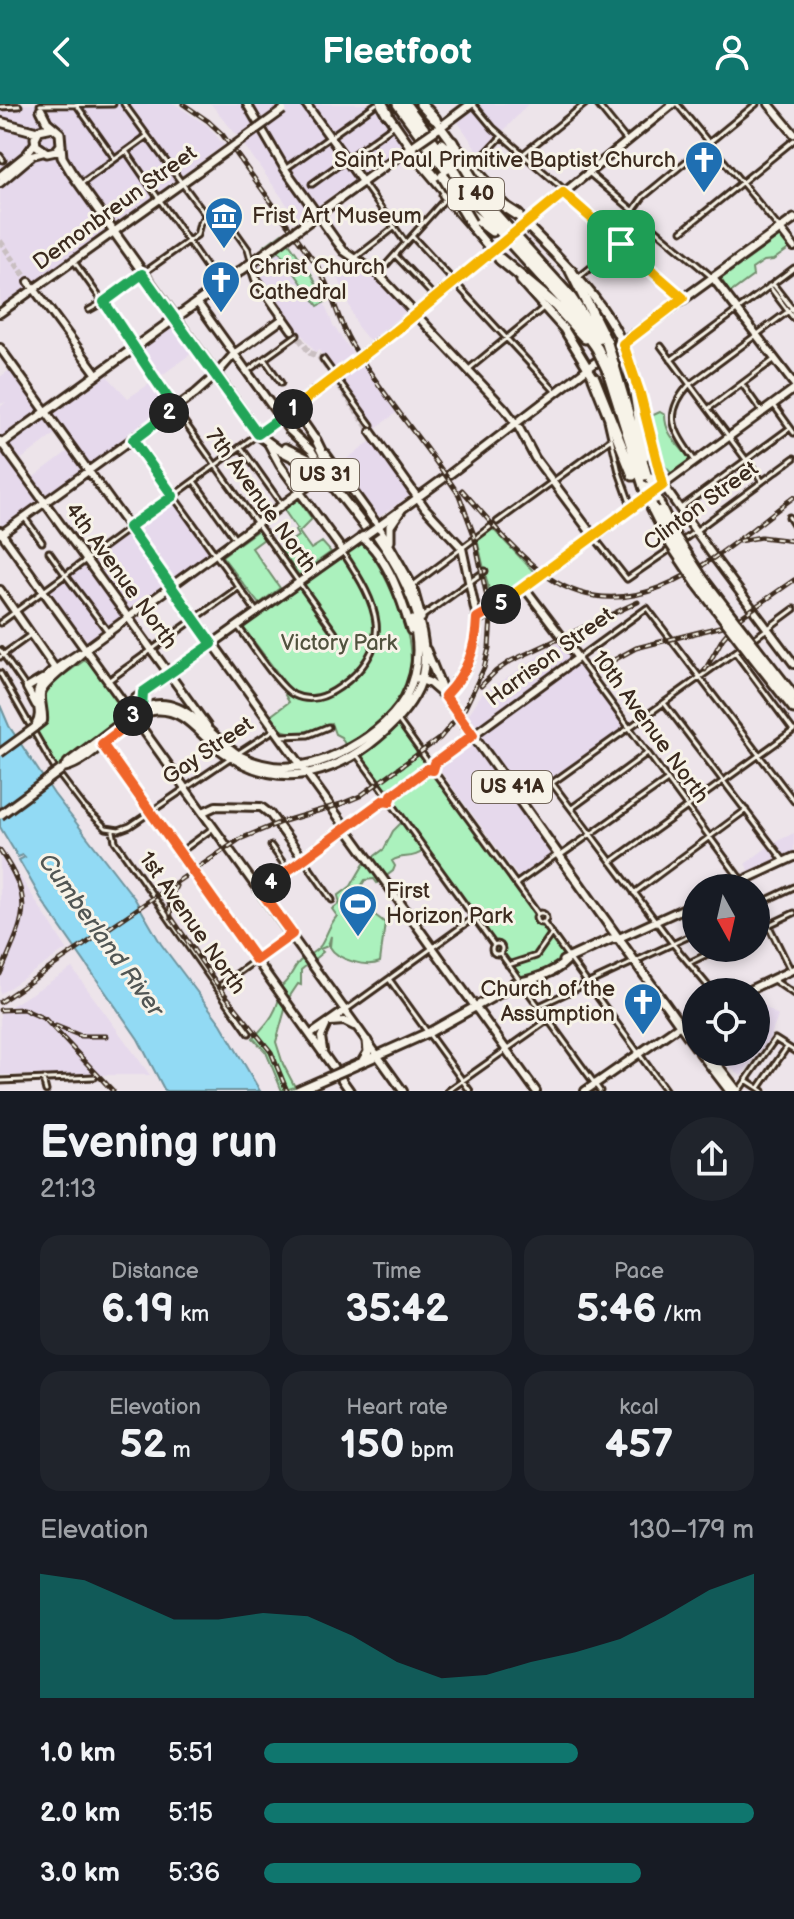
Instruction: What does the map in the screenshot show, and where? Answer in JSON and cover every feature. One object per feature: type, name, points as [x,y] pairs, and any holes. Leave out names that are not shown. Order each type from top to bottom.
[{"type":"highway","points":[[395,104],[477,233]]},
{"type":"highway","name":"I 40","points":[[395,104],[456,183],[580,310],[599,346]]},
{"type":"highway","points":[[407,104],[448,152],[518,215]]},
{"type":"highway","name":"I 40","points":[[407,104],[450,164],[549,279]]},
{"type":"highway","points":[[423,104],[438,125]]},
{"type":"highway","points":[[452,142],[476,185],[525,240],[549,279]]},
{"type":"highway","points":[[418,158],[458,205],[549,279]]},
{"type":"highway","points":[[497,252],[599,346],[611,369]]},
{"type":"highway","points":[[574,274],[599,346],[611,369],[654,506]]},
{"type":"highway","points":[[631,368],[645,483]]},
{"type":"highway","points":[[594,378],[682,561],[794,697]]},
{"type":"highway","points":[[669,537],[700,582]]},
{"type":"highway","points":[[753,649],[794,708]]},
{"type":"main road","points":[[1,443],[363,183],[438,125],[472,104]]},
{"type":"main road","points":[[381,106],[446,198],[571,339],[594,378]]},
{"type":"main road","points":[[37,136],[40,107]]},
{"type":"main road","name":"US 31","points":[[40,107],[60,133],[62,157],[71,172],[258,434],[268,443],[322,472],[371,531],[394,571],[415,630],[418,678],[395,716]]},
{"type":"main road","points":[[0,124],[37,136],[53,127]]},
{"type":"main road","points":[[438,125],[518,215],[523,226],[574,274],[611,319],[631,368]]},
{"type":"main road","name":"US 31","points":[[37,136],[47,153],[58,158],[71,172]]},
{"type":"main road","points":[[47,153],[61,145]]},
{"type":"main road","points":[[588,368],[794,219]]},
{"type":"main road","name":"US 31","points":[[190,713],[234,756],[269,773],[303,770],[332,765],[375,740],[416,691],[422,635],[408,590],[327,469],[258,434]]},
{"type":"main road","points":[[316,440],[335,479]]},
{"type":"main road","points":[[401,510],[390,526],[390,539],[412,586],[419,607],[422,635],[445,696]]},
{"type":"main road","points":[[371,531],[394,550]]},
{"type":"main road","name":"US 41A","points":[[418,678],[435,686],[445,696],[682,1030]]},
{"type":"main road","points":[[416,691],[435,686]]},
{"type":"main road","name":"US 31","points":[[142,708],[166,705],[190,713],[234,756]]},
{"type":"main road","points":[[60,769],[84,758],[142,708]]},
{"type":"main road","points":[[0,815],[134,717],[154,710],[190,713]]},
{"type":"main road","points":[[297,1091],[428,1033],[521,982],[619,938]]},
{"type":"main road","points":[[361,1063],[368,1052],[367,1041]]},
{"type":"main road","points":[[711,1066],[730,1091]]},
{"type":"main road","points":[[718,1066],[738,1091]]},
{"type":"street","points":[[76,104],[115,159]]},
{"type":"street","points":[[40,107],[113,104]]},
{"type":"street","points":[[124,104],[206,216]]},
{"type":"street","points":[[247,104],[285,169],[337,242],[378,274],[469,369],[516,424],[529,449],[594,537]]},
{"type":"street","name":"Demonbreun Street","points":[[0,313],[32,285],[73,260],[291,104]]},
{"type":"street","points":[[306,104],[406,243]]},
{"type":"street","points":[[472,104],[502,136],[562,188],[563,193],[683,298]]},
{"type":"street","points":[[523,154],[585,104]]},
{"type":"street","points":[[597,104],[627,141]]},
{"type":"street","points":[[0,623],[294,409],[476,265],[497,252],[523,226],[675,104],[794,247]]},
{"type":"street","points":[[633,211],[643,197],[756,104]]},
{"type":"street","points":[[682,231],[794,137],[769,104]]},
{"type":"street","points":[[0,107],[19,106]]},
{"type":"street","points":[[285,169],[381,106]]},
{"type":"street","points":[[312,184],[394,125]]},
{"type":"street","points":[[0,176],[26,155],[37,136]]},
{"type":"street","points":[[80,185],[147,136]]},
{"type":"street","points":[[473,167],[502,136]]},
{"type":"street","points":[[126,151],[219,286]]},
{"type":"street","points":[[0,183],[33,155],[47,153]]},
{"type":"street","points":[[477,618],[482,618],[594,537],[794,386],[713,278],[588,172]]},
{"type":"street","points":[[378,274],[446,198]]},
{"type":"street","points":[[89,310],[197,235],[200,223],[206,216],[223,214],[248,249],[256,279],[295,332],[250,369]]},
{"type":"street","points":[[574,274],[621,244],[646,223]]},
{"type":"street","points":[[355,258],[395,227]]},
{"type":"street","points":[[412,236],[557,392]]},
{"type":"street","points":[[395,255],[431,293]]},
{"type":"street","name":"7th Avenue North","points":[[73,260],[335,633]]},
{"type":"street","points":[[671,360],[794,268]]},
{"type":"street","points":[[32,285],[96,373]]},
{"type":"street","points":[[771,285],[792,309],[794,319]]},
{"type":"street","points":[[0,753],[38,722],[43,688],[59,672],[299,493],[317,473],[317,459],[282,418],[197,302]]},
{"type":"street","points":[[469,369],[544,306]]},
{"type":"street","points":[[695,461],[678,436],[673,419],[677,399],[689,385],[792,309]]},
{"type":"street","points":[[284,318],[234,354],[215,376],[133,440],[1,533],[403,1091]]},
{"type":"street","points":[[661,346],[762,481]]},
{"type":"street","points":[[0,348],[536,1091]]},
{"type":"street","points":[[264,359],[281,383]]},
{"type":"street","points":[[323,359],[418,498],[462,548],[477,618],[471,658],[445,696]]},
{"type":"street","points":[[708,409],[775,359]]},
{"type":"street","points":[[450,474],[588,368]]},
{"type":"street","points":[[631,368],[663,485],[794,664]]},
{"type":"street","points":[[594,378],[632,508]]},
{"type":"street","points":[[742,384],[762,412]]},
{"type":"street","points":[[773,404],[794,433]]},
{"type":"street","points":[[294,409],[371,531]]},
{"type":"street","points":[[679,509],[790,428]]},
{"type":"street","points":[[133,440],[256,611]]},
{"type":"street","points":[[497,522],[610,440]]},
{"type":"street","name":"4th Avenue North","points":[[1,443],[170,673],[190,713]]},
{"type":"street","points":[[237,625],[291,694],[314,699],[326,696],[341,686],[368,661],[377,630],[373,602],[342,550],[299,493],[268,443]]},
{"type":"street","points":[[241,447],[282,505]]},
{"type":"street","name":"Clinton Street","points":[[594,537],[627,579],[794,458]]},
{"type":"street","points":[[125,706],[443,479]]},
{"type":"street","points":[[194,481],[236,540]]},
{"type":"street","points":[[24,517],[42,542]]},
{"type":"street","points":[[789,517],[794,525]]},
{"type":"street","points":[[412,586],[490,527]]},
{"type":"street","points":[[49,552],[109,633]]},
{"type":"street","points":[[421,617],[485,571]]},
{"type":"street","name":"10th Avenue North","points":[[524,587],[737,874]]},
{"type":"street","points":[[108,681],[239,588]]},
{"type":"street","points":[[0,590],[59,672]]},
{"type":"street","points":[[419,607],[432,610]]},
{"type":"street","name":"Harrison Street","points":[[260,890],[647,608],[700,677]]},
{"type":"street","points":[[701,978],[552,783],[794,609]]},
{"type":"street","points":[[31,634],[1,654],[27,688],[38,722]]},
{"type":"street","points":[[611,862],[794,730],[735,652]]},
{"type":"street","points":[[27,688],[84,659],[95,663]]},
{"type":"street","points":[[0,673],[84,807],[102,825],[113,830]]},
{"type":"street","points":[[700,677],[794,801]]},
{"type":"street","points":[[40,705],[37,691],[46,678]]},
{"type":"street","points":[[142,708],[143,692]]},
{"type":"street","points":[[664,703],[784,861]]},
{"type":"street","points":[[395,716],[538,914],[537,921],[543,922],[552,933],[666,1091]]},
{"type":"street","name":"Gay Street","points":[[113,830],[127,828],[185,787],[276,733],[308,735],[328,727]]},
{"type":"street","points":[[102,744],[350,1091]]},
{"type":"street","points":[[354,750],[494,945],[501,946],[500,953],[508,965],[600,1091]]},
{"type":"street","points":[[572,808],[647,753]]},
{"type":"street","points":[[516,884],[667,780]]},
{"type":"street","points":[[195,802],[216,806],[255,806],[266,810],[332,900]]},
{"type":"street","points":[[203,812],[216,806]]},
{"type":"street","points":[[634,893],[746,810]]},
{"type":"street","points":[[179,853],[214,828]]},
{"type":"street","name":"1st Avenue North","points":[[113,830],[115,841],[249,1033]]},
{"type":"street","points":[[271,846],[288,870]]},
{"type":"street","points":[[757,874],[794,857]]},
{"type":"street","points":[[770,897],[794,887]]},
{"type":"street","points":[[619,938],[682,909]]},
{"type":"street","points":[[772,979],[792,970],[770,925],[794,913]]},
{"type":"street","points":[[310,1035],[475,917]]},
{"type":"street","points":[[508,965],[536,956],[552,933]]},
{"type":"street","points":[[217,988],[292,934]]},
{"type":"street","points":[[539,1006],[682,940]]},
{"type":"street","points":[[389,979],[470,1091]]},
{"type":"street","points":[[772,979],[794,994]]},
{"type":"street","points":[[448,1091],[548,1020]]},
{"type":"street","points":[[327,1023],[344,1021],[359,1029]]},
{"type":"street","points":[[326,1057],[321,1037],[327,1023]]},
{"type":"street","points":[[585,1091],[680,1024]]},
{"type":"street","points":[[738,1091],[775,1039],[794,1051]]},
{"type":"street","points":[[746,1080],[761,1090],[787,1047]]},
{"type":"street","points":[[0,1081],[95,1077]]},
{"type":"street","points":[[43,1079],[46,1091]]},
{"type":"shaded area","points":[[0,104],[175,104],[208,126],[224,145],[0,308]]},
{"type":"shaded area","points":[[211,104],[388,104],[413,137],[298,220]]},
{"type":"shaded area","points":[[482,104],[528,104],[479,153],[458,122]]},
{"type":"shaded area","points":[[289,243],[317,284],[333,325],[354,355],[334,371],[319,350],[315,352],[257,274],[255,267]]},
{"type":"shaded area","points":[[353,263],[372,275],[408,313],[371,343],[357,326],[337,274]]},
{"type":"shaded area","points":[[173,327],[192,353],[158,378],[139,352]]},
{"type":"shaded area","points":[[361,364],[396,413],[372,431],[339,380]]},
{"type":"shaded area","points":[[11,369],[42,409],[0,440],[0,407],[6,402],[0,404],[0,377]]},
{"type":"shaded area","points":[[107,376],[128,398],[151,383],[168,407],[0,528],[0,449],[3,447],[27,482],[75,446],[52,415]]},
{"type":"shaded area","points":[[47,417],[58,432],[19,461],[7,445]]},
{"type":"shaded area","points":[[374,439],[413,493],[375,520],[337,466]]},
{"type":"shaded area","points":[[172,498],[213,554],[129,615],[89,559]]},
{"type":"shaded area","points":[[86,562],[126,616],[86,645],[47,591]]},
{"type":"shaded area","points":[[561,641],[624,727],[548,783],[549,786],[529,801],[467,717],[481,695]]},
{"type":"shaded area","points":[[471,741],[556,857],[522,882],[437,766]]},
{"type":"shaded area","points":[[794,833],[794,854],[752,874],[745,864],[773,843]]},
{"type":"shaded area","points":[[0,846],[67,949],[0,994]]},
{"type":"shaded area","points":[[72,968],[150,1075],[0,1075],[0,1013]]},
{"type":"shaded area","points":[[770,1010],[778,1016],[770,1038]]},
{"type":"shaded area","points":[[729,1066],[749,1066],[741,1076]]},
{"type":"green space","points":[[282,233],[312,275],[325,302],[318,306],[279,251],[270,257],[263,247]]},
{"type":"green space","points":[[779,237],[790,248],[752,269],[753,276],[730,293],[721,279]]},
{"type":"green space","points":[[660,412],[665,415],[670,435],[691,461],[672,474],[659,460],[649,417]]},
{"type":"green space","points":[[298,499],[312,519],[299,532],[311,549],[322,542],[331,552],[299,575],[280,549],[298,536],[297,529],[284,510]]},
{"type":"green space","points":[[492,528],[537,575],[493,607],[477,539]]},
{"type":"green space","points":[[258,530],[264,539],[252,548],[280,588],[259,604],[222,556]]},
{"type":"green space","name":"Victory Park","points":[[363,541],[396,601],[410,648],[410,668],[398,703],[368,733],[347,748],[341,737],[335,734],[331,723],[297,733],[275,725],[269,717],[289,702],[285,695],[291,691],[243,627]]},
{"type":"green space","points":[[85,660],[90,662],[124,710],[125,717],[57,768],[34,733],[45,723],[43,697],[47,687]]},
{"type":"green space","points":[[397,719],[428,761],[434,763],[434,770],[537,913],[544,915],[544,922],[571,959],[521,982],[500,953],[493,952],[494,945],[391,801],[384,800],[385,793],[356,753]]},
{"type":"green space","points":[[402,822],[423,851],[392,861],[395,866],[393,871],[377,883],[374,879],[365,880],[353,899],[349,914],[368,912],[385,923],[380,962],[360,963],[339,956],[330,947],[331,936],[328,946],[320,949],[323,952],[301,970],[301,985],[298,984],[288,999],[276,1042],[295,1087],[282,1091],[266,1052],[253,1038],[272,1016],[280,987],[300,961],[321,945],[337,916],[332,909],[340,903],[338,896],[351,886],[364,864],[384,849],[393,831]]},
{"type":"water","name":"Cumberland River","points":[[0,705],[9,726],[54,794],[135,899],[161,944],[221,1024],[260,1091],[165,1091],[138,1039],[43,902],[19,860],[25,857],[18,857],[0,827]]},
{"type":"tunnel","points":[[0,241],[29,282]]},
{"type":"tunnel","points":[[294,331],[310,353],[319,357],[371,432]]},
{"type":"tunnel","points":[[369,524],[376,534]]},
{"type":"railway","points":[[0,1002],[240,839],[360,796],[440,738],[465,708],[484,668],[489,648],[491,617],[474,535],[459,495],[351,343],[316,264],[222,134],[183,104]]},
{"type":"railway","points":[[462,490],[514,548],[548,577],[581,593],[614,597],[647,592],[678,579],[739,540],[794,497]]},
{"type":"railway","points":[[739,541],[761,537],[794,541]]},
{"type":"railway","points":[[603,666],[636,648],[731,624],[794,580]]},
{"type":"railway","points":[[481,686],[511,661],[638,602]]},
{"type":"railway","points":[[705,670],[723,638],[735,624]]},
{"type":"railway","points":[[0,851],[12,869],[22,899],[20,925],[0,974]]},
{"type":"railway","points":[[176,886],[169,901],[171,917],[219,987],[271,1052],[287,1091]]},
{"type":"railway","points":[[0,1010],[23,1009],[45,1019],[113,1091]]},
{"type":"railway","points":[[56,1026],[81,1036],[106,1036]]},
{"type":"place","name":"Saint Paul Primitive Baptist Church","points":[[704,194]]},
{"type":"place","name":"Frist Art Museum","points":[[224,250]]},
{"type":"place","name":"Christ Church Cathedral","points":[[221,314]]},
{"type":"place","name":"First Horizon Park","points":[[358,938]]},
{"type":"place","name":"Church of the Assumption","points":[[643,1036]]},
{"type":"route","points":[[563,193],[621,244],[683,298],[623,344],[637,381],[663,485],[482,618],[477,618],[471,658],[445,696],[473,735],[435,763],[433,770],[425,770],[392,795],[390,801],[384,800],[260,890],[292,934],[256,960],[102,744],[135,719],[132,715],[142,708],[143,692],[212,644],[129,527],[173,496],[133,440],[175,408],[104,302],[142,274],[258,434],[394,332],[563,193]]}]
